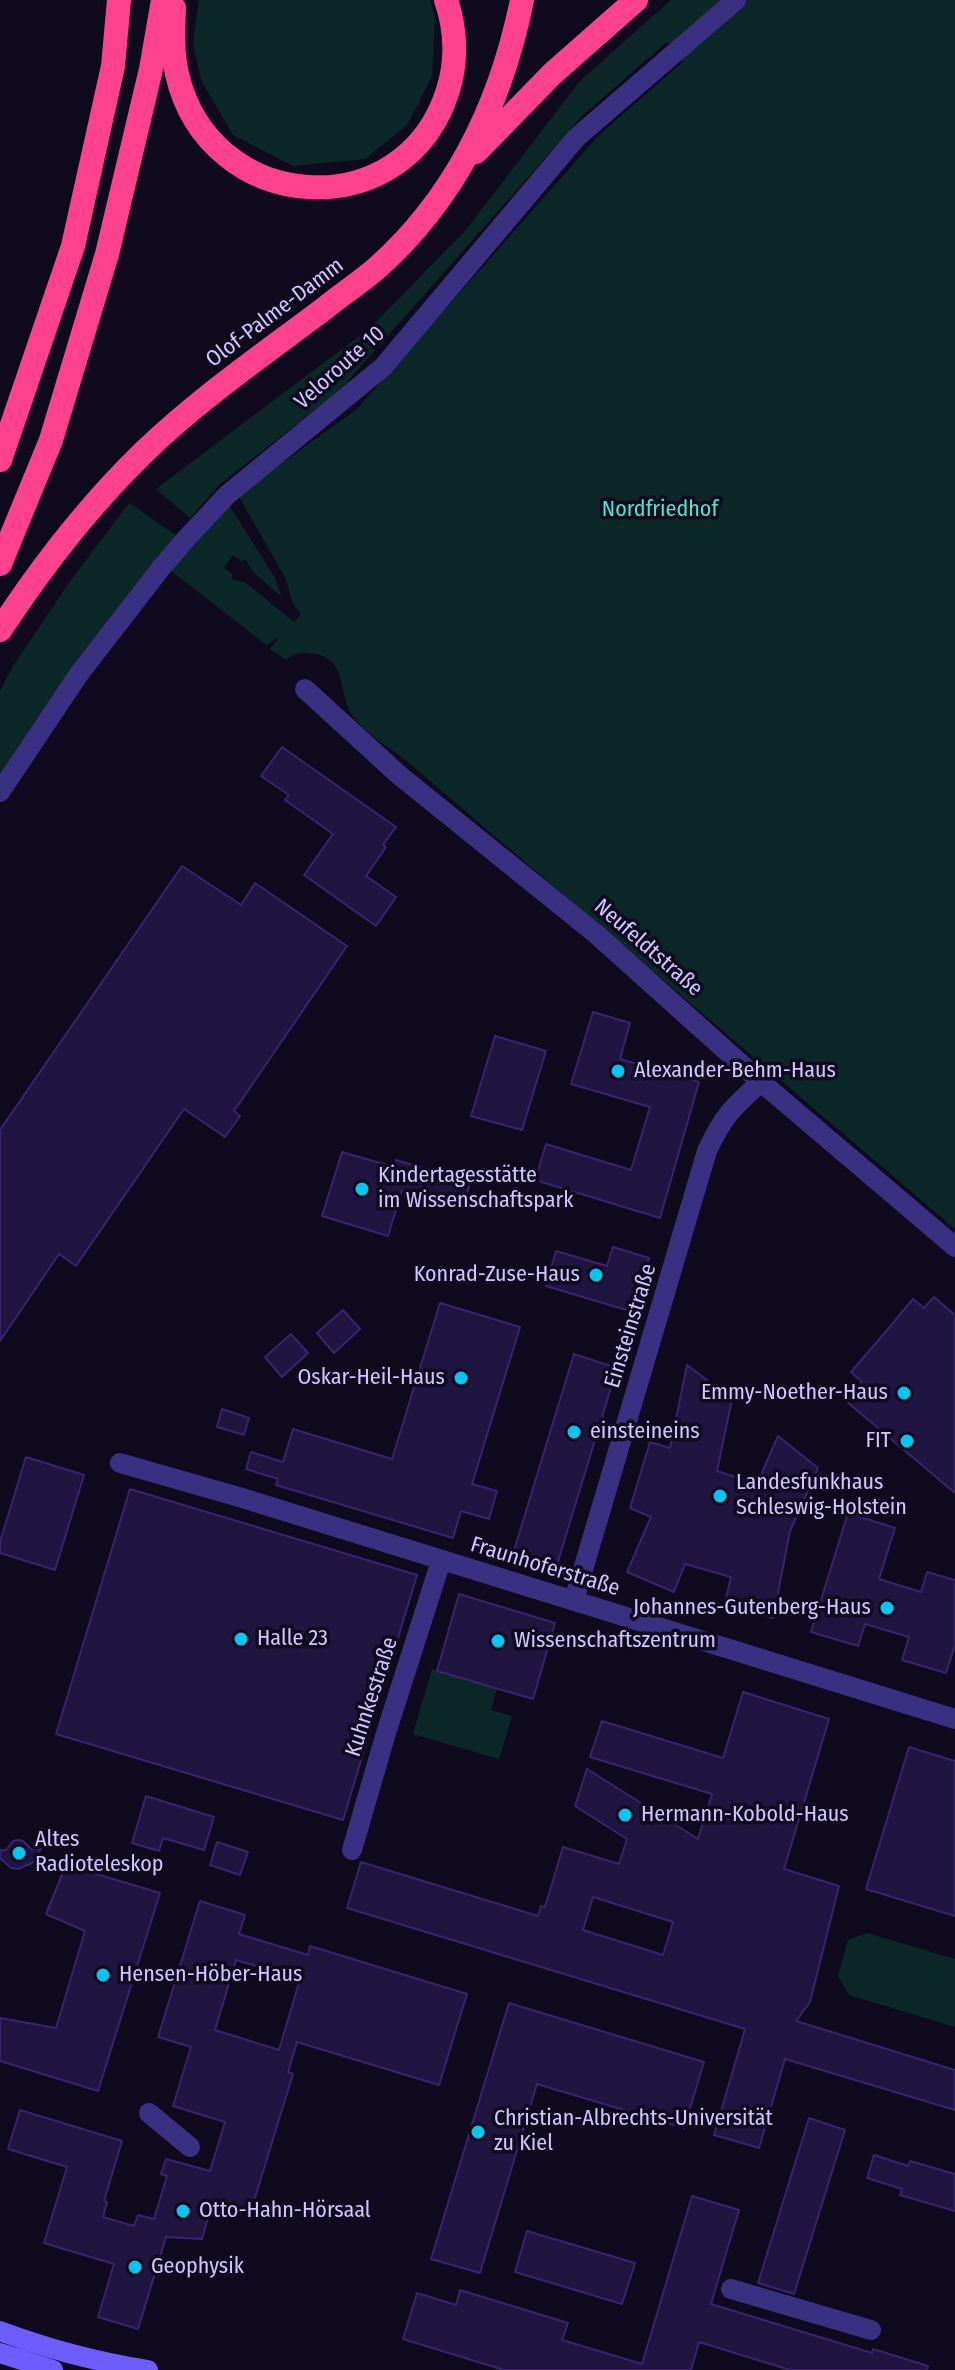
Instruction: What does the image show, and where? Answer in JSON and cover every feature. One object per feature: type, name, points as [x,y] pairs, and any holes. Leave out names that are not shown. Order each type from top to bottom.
[{"type":"highway","points":[[113,66],[119,0]]},
{"type":"highway","points":[[0,460],[73,246],[125,0]]},
{"type":"highway","points":[[0,564],[51,440],[107,254],[151,69],[163,0]]},
{"type":"highway","points":[[174,0],[176,73],[192,116],[208,139],[253,174],[305,188],[334,187],[367,178],[398,162],[434,124],[452,78],[453,29],[446,0]]},
{"type":"highway","name":"Olof-Palme-Damm","points":[[0,630],[60,544],[146,451],[221,387],[377,267],[418,225],[463,165],[500,84],[522,0]]},
{"type":"highway","points":[[463,165],[552,74],[636,0]]},
{"type":"street","name":"Veloroute 10","points":[[0,792],[79,674],[185,540],[227,495],[383,367],[576,138],[736,0]]},
{"type":"street","name":"Neufeldtstraße","points":[[305,689],[399,775],[596,934],[761,1082],[955,1247]]},
{"type":"street","name":"Einsteinstraße","points":[[574,1600],[707,1151],[720,1123],[733,1106],[761,1082]]},
{"type":"street","name":"Fraunhoferstraße","points":[[120,1463],[953,1713]]},
{"type":"street","name":"Kuhnkestraße","points":[[352,1850],[441,1561]]},
{"type":"street","points":[[149,2113],[190,2147]]},
{"type":"street","points":[[731,2289],[871,2330]]},
{"type":"street","points":[[0,2331],[108,2363],[148,2370]]},
{"type":"street","points":[[0,2353],[53,2370]]},
{"type":"green space","points":[[199,0],[430,0],[435,17],[432,76],[407,125],[365,159],[293,166],[233,135],[201,80],[193,42]]},
{"type":"green space","name":"Nordfriedhof","points":[[671,0],[955,0],[955,1229],[409,763],[367,731],[349,709],[337,669],[331,661],[306,653],[286,660],[270,649],[280,636],[267,645],[170,570],[229,505],[275,578],[281,596],[254,573],[246,560],[241,561],[233,555],[224,568],[232,574],[232,579],[246,583],[294,622],[301,614],[293,604],[285,577],[238,495],[357,409],[600,134],[683,62],[667,42],[583,115],[339,391],[220,484],[190,518],[156,489],[370,328],[466,230],[579,82]]},
{"type":"green space","points":[[129,503],[177,536],[37,718],[0,775],[0,691],[13,666],[71,580]]},
{"type":"green space","points":[[432,1669],[497,1689],[491,1710],[512,1716],[499,1759],[413,1734]]},
{"type":"green space","points":[[867,1933],[955,1959],[955,2027],[849,1995],[838,1976],[848,1940]]},
{"type":"building","points":[[282,747],[396,827],[366,876],[396,897],[376,926],[304,875],[333,834],[285,800],[289,795],[261,776]]},
{"type":"building","points":[[182,866],[241,905],[255,883],[347,946],[234,1111],[240,1116],[225,1137],[184,1109],[76,1266],[59,1254],[0,1341],[0,1130]]},
{"type":"building","points":[[593,1012],[630,1023],[620,1059],[699,1082],[660,1218],[535,1180],[546,1144],[631,1170],[650,1107],[571,1084]]},
{"type":"building","points":[[495,1036],[546,1051],[522,1130],[471,1116]]},
{"type":"building","points":[[342,1152],[394,1167],[396,1160],[470,1182],[463,1208],[402,1190],[388,1236],[322,1216]]},
{"type":"building","name":"Konrad-Zuse-Haus","points":[[613,1247],[649,1258],[633,1312],[546,1286],[556,1251],[607,1266]]},
{"type":"building","name":"Emmy-Noether-Haus","points":[[934,1297],[955,1315],[955,1493],[846,1401],[862,1382],[851,1372],[913,1299],[924,1308]]},
{"type":"building","name":"Oskar-Heil-Haus","points":[[440,1303],[520,1327],[472,1484],[497,1491],[489,1519],[461,1511],[453,1538],[276,1485],[278,1479],[246,1469],[251,1452],[283,1462],[293,1429],[392,1459]]},
{"type":"building","points":[[343,1310],[360,1329],[334,1353],[317,1333]]},
{"type":"building","points":[[291,1334],[308,1353],[282,1377],[265,1357]]},
{"type":"building","name":"einsteineins","points":[[574,1354],[617,1368],[555,1571],[512,1557]]},
{"type":"building","name":"Landesfunkhaus Schleswig-Holstein","points":[[687,1365],[732,1399],[717,1471],[757,1484],[778,1436],[818,1468],[790,1531],[773,1618],[724,1606],[731,1577],[685,1564],[674,1592],[627,1572],[651,1517],[630,1508],[650,1442],[670,1448]]},
{"type":"building","points":[[222,1409],[249,1418],[244,1435],[217,1427]]},
{"type":"building","points":[[26,1457],[84,1475],[55,1570],[0,1553],[0,1542]]},
{"type":"building","name":"Halle 23","points":[[130,1489],[417,1575],[343,1820],[56,1734]]},
{"type":"building","name":"Johannes-Gutenberg-Haus","points":[[848,1513],[895,1528],[879,1579],[921,1592],[927,1572],[955,1580],[955,1645],[946,1673],[902,1660],[909,1637],[865,1624],[858,1646],[811,1632]]},
{"type":"building","name":"Wissenschaftszentrum","points":[[459,1594],[555,1623],[533,1699],[437,1671]]},
{"type":"building","points":[[743,1692],[829,1719],[784,1869],[839,1886],[810,2002],[796,2021],[955,2070],[955,2110],[785,2059],[759,2148],[714,2135],[745,2029],[347,1908],[361,1862],[538,1916],[541,1906],[545,1907],[563,1847],[619,1864],[627,1839],[575,1806],[587,1769],[698,1839],[712,1794],[590,1757],[602,1721],[723,1758]],"holes":[[[593,1897],[673,1922],[663,1955],[583,1930]]]},
{"type":"building","points":[[909,1747],[955,1761],[955,1916],[866,1889]]},
{"type":"building","points":[[146,1796],[214,1817],[204,1850],[163,1838],[159,1851],[132,1843]]},
{"type":"building","name":"Altes Radioteleskop","points":[[18,1840],[31,1849],[41,1849],[32,1863],[18,1869],[11,1868],[0,1858],[0,1850],[6,1850],[13,1841]]},
{"type":"building","points":[[217,1842],[248,1852],[240,1875],[210,1865]]},
{"type":"building","name":"Hensen-Höber-Haus","points":[[66,1865],[160,1893],[98,2091],[0,2061],[0,2018],[56,2028],[85,1931],[46,1914]]},
{"type":"building","points":[[200,1901],[245,1915],[239,1934],[308,1955],[310,1946],[467,1994],[439,2085],[297,2042],[288,2072],[293,2074],[250,2214],[212,2203],[202,2239],[166,2237],[138,2329],[98,2317],[114,2264],[44,2243],[67,2167],[8,2149],[20,2110],[122,2141],[104,2201],[107,2202],[103,2217],[134,2226],[138,2215],[154,2219],[167,2176],[161,2174],[166,2159],[210,2171],[225,2122],[173,2106],[191,2047],[158,2037]],"holes":[[[236,1960],[300,1979],[279,2050],[215,2030]]]},
{"type":"building","points":[[509,2003],[704,2062],[684,2128],[537,2084],[480,2273],[431,2259]]},
{"type":"building","points":[[809,2118],[845,2130],[794,2294],[758,2283]]},
{"type":"building","points":[[874,2155],[908,2166],[910,2161],[955,2174],[955,2211],[900,2195],[902,2189],[867,2178]]},
{"type":"building","points":[[692,2196],[739,2210],[711,2304],[872,2353],[873,2349],[928,2366],[927,2370],[790,2370],[699,2342],[691,2370],[504,2370],[403,2339],[417,2293],[456,2305],[460,2290],[568,2323],[562,2340],[642,2364]]},
{"type":"building","points":[[527,2231],[635,2263],[622,2304],[515,2272]]},
{"type":"place","name":"Alexander-Behm-Haus","points":[[618,1071]]},
{"type":"place","name":"Kindertagesstätte im Wissenschaftspark","points":[[362,1189]]},
{"type":"place","name":"Konrad-Zuse-Haus","points":[[596,1275]]},
{"type":"place","name":"Oskar-Heil-Haus","points":[[461,1378]]},
{"type":"place","name":"Emmy-Noether-Haus","points":[[904,1393]]},
{"type":"place","name":"einsteineins","points":[[574,1432]]},
{"type":"place","name":"FIT","points":[[907,1441]]},
{"type":"place","name":"Landesfunkhaus Schleswig-Holstein","points":[[720,1496]]},
{"type":"place","name":"Johannes-Gutenberg-Haus","points":[[887,1608]]},
{"type":"place","name":"Halle 23","points":[[241,1639]]},
{"type":"place","name":"Wissenschaftszentrum","points":[[498,1641]]},
{"type":"place","name":"Hermann-Kobold-Haus","points":[[625,1815]]},
{"type":"place","name":"Altes Radioteleskop","points":[[19,1853]]},
{"type":"place","name":"Hensen-Höber-Haus","points":[[103,1975]]},
{"type":"place","name":"Christian-Albrechts-Universität zu Kiel","points":[[478,2132]]},
{"type":"place","name":"Otto-Hahn-Hörsaal","points":[[183,2211]]},
{"type":"place","name":"Geophysik","points":[[135,2267]]}]
